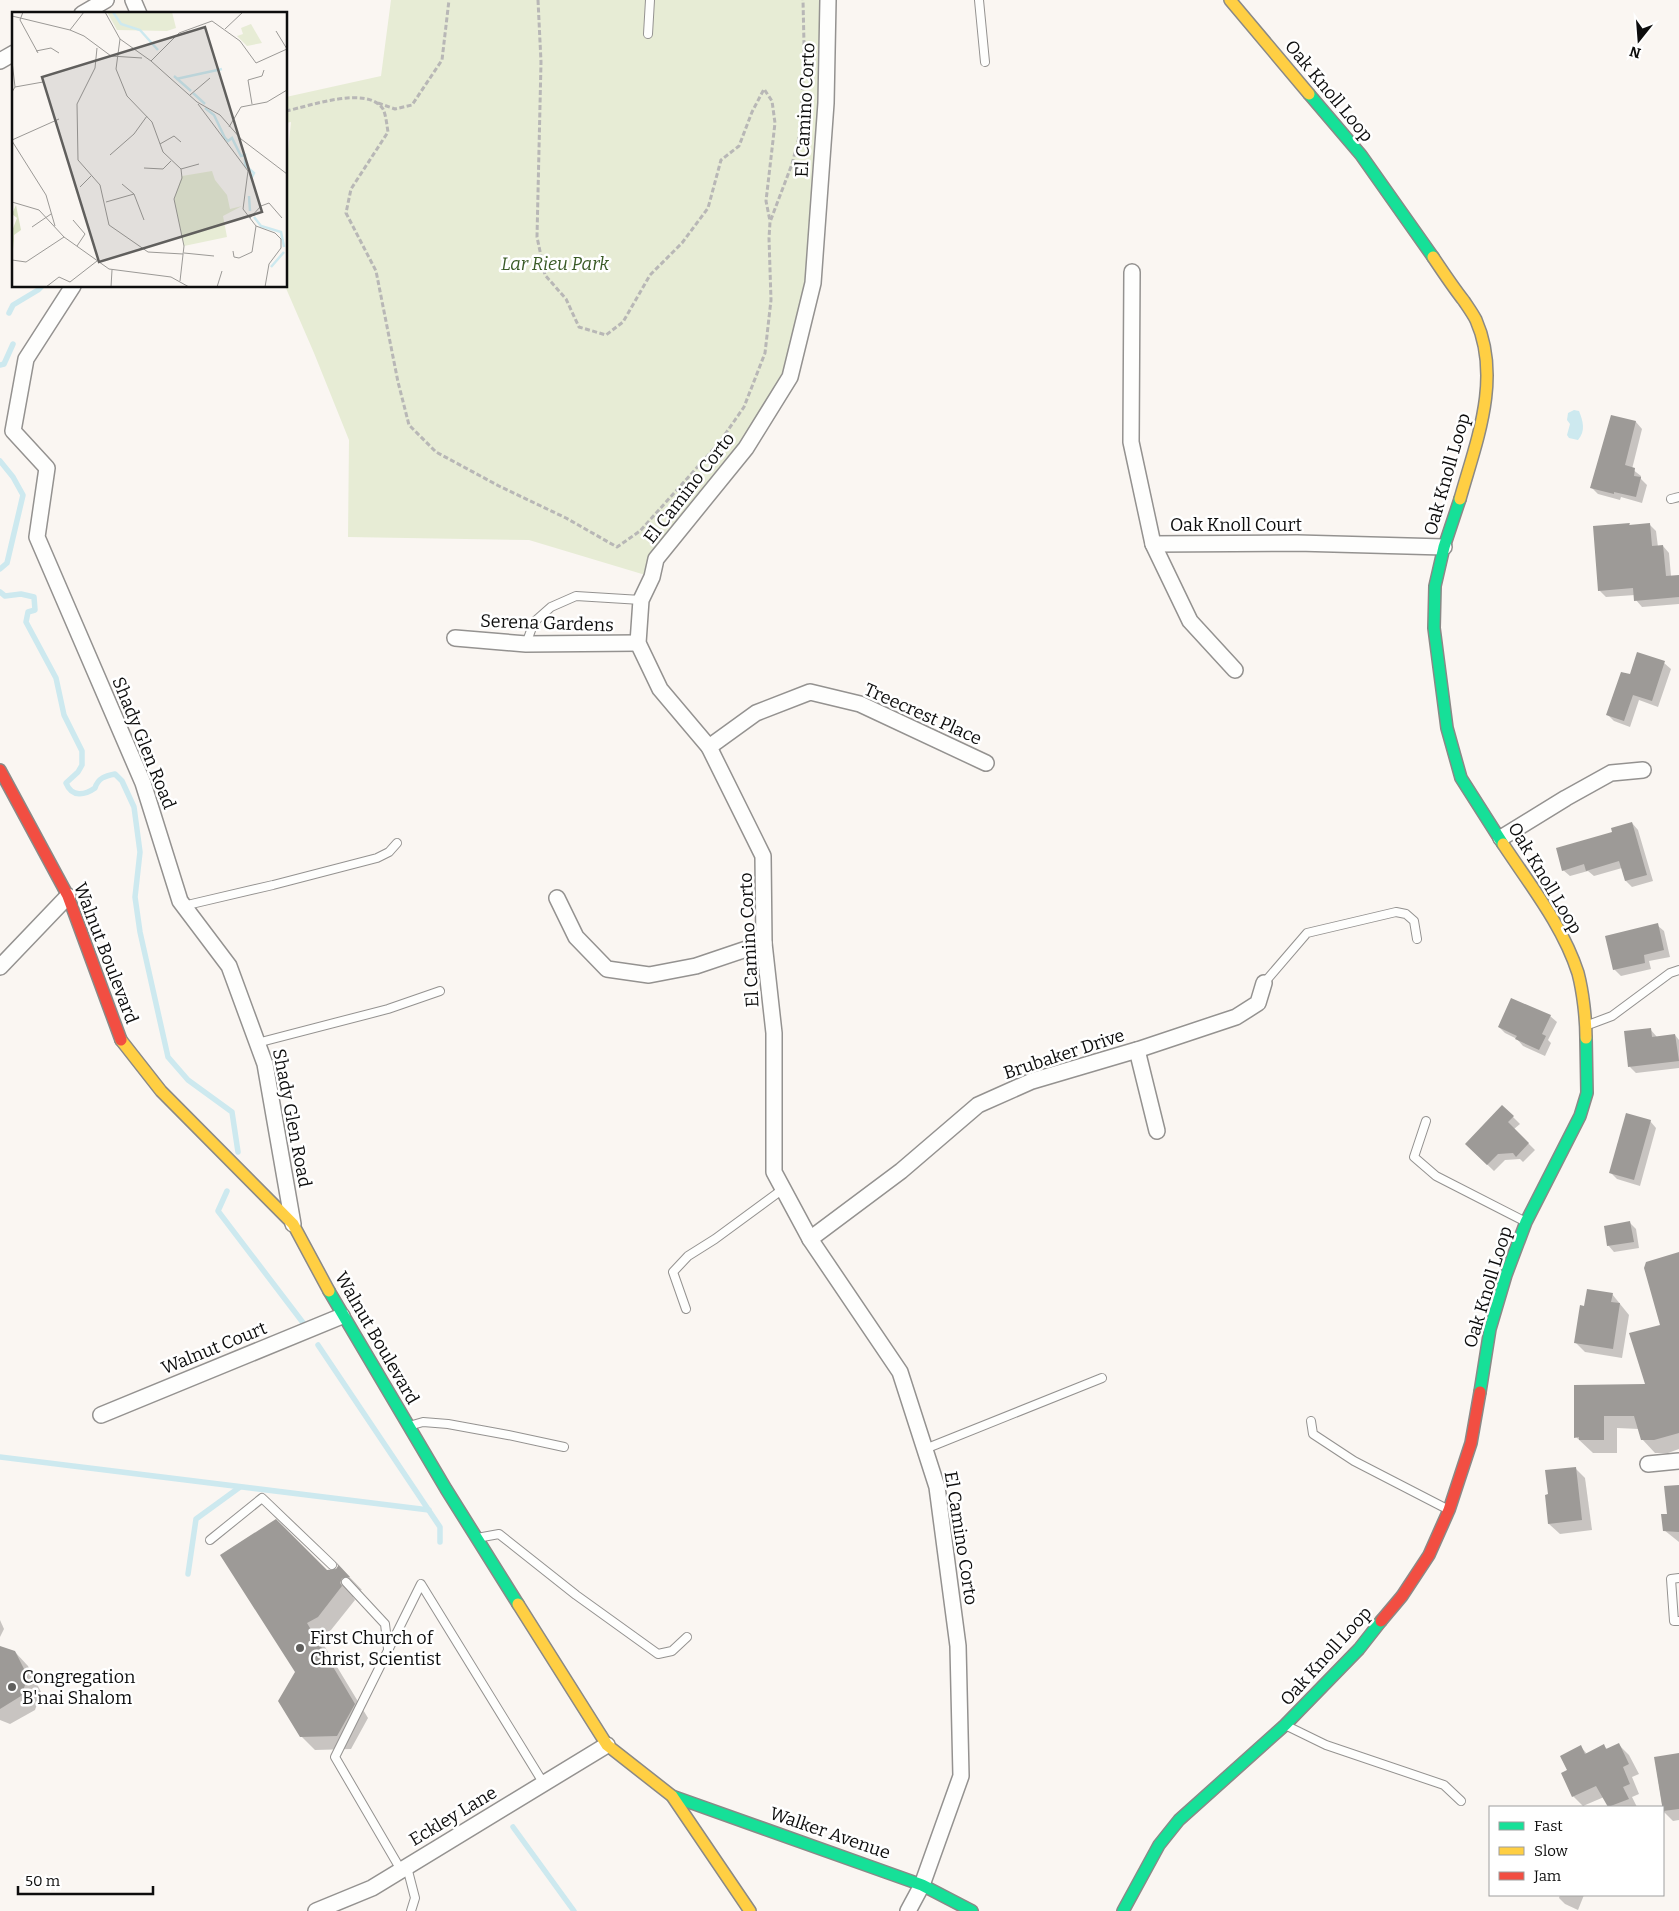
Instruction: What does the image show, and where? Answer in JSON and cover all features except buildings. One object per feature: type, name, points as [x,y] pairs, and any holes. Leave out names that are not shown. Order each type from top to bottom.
[{"type":"street","points":[[85,12],[106,0]]},
{"type":"street","points":[[133,0],[138,12]]},
{"type":"street","name":"El Camino Corto","points":[[828,0],[826,103],[814,283],[790,377],[746,448],[656,559],[652,577],[641,600],[638,643],[660,689],[709,746],[763,856],[764,943],[774,1033],[774,1172],[810,1240],[900,1372],[938,1487],[958,1646],[961,1776],[922,1884],[908,1911]]},
{"type":"street","name":"Oak Knoll Loop","points":[[1123,1911],[1159,1845],[1179,1820],[1286,1726],[1359,1650],[1402,1596],[1429,1554],[1449,1510],[1471,1443],[1490,1329],[1506,1275],[1526,1222],[1580,1116],[1587,1093],[1586,1026],[1578,974],[1561,933],[1461,778],[1447,728],[1434,628],[1435,586],[1444,547],[1483,415],[1488,388],[1488,364],[1483,340],[1476,319],[1361,155],[1230,0]]},
{"type":"street","points":[[0,61],[12,54]]},
{"type":"street","name":"Oak Knoll Court","points":[[1132,272],[1131,442],[1154,544],[1297,543],[1444,547]]},
{"type":"street","name":"Shady Glen Road","points":[[71,288],[26,359],[13,431],[48,468],[37,537],[143,783],[180,901],[229,966],[265,1064],[294,1224]]},
{"type":"street","points":[[1154,544],[1190,621],[1235,670]]},
{"type":"street","name":"Serena Gardens","points":[[455,638],[526,644],[638,643]]},
{"type":"street","name":"Treecrest Place","points":[[709,746],[756,712],[810,692],[860,704],[986,763]]},
{"type":"street","name":"Walnut Boulevard","points":[[0,770],[68,896],[119,1038],[160,1091],[294,1224],[342,1316],[475,1538],[606,1746],[672,1796],[750,1911]]},
{"type":"street","points":[[1501,838],[1611,773],[1643,770]]},
{"type":"street","points":[[0,967],[68,896]]},
{"type":"street","points":[[558,898],[576,937],[606,969],[649,975],[696,966],[764,943]]},
{"type":"street","name":"Brubaker Drive","points":[[810,1240],[901,1171],[978,1105],[1032,1081],[1136,1050],[1236,1017],[1258,1003],[1264,983]]},
{"type":"street","points":[[1136,1050],[1157,1131]]},
{"type":"street","name":"Walnut Court","points":[[100,1415],[342,1316]]},
{"type":"street","points":[[1648,1464],[1679,1460]]},
{"type":"street","name":"Eckley Lane","points":[[316,1911],[372,1888],[606,1746]]},
{"type":"street","name":"Walker Avenue","points":[[672,1796],[922,1884],[972,1911]]},
{"type":"lane","points":[[648,34],[650,0]]},
{"type":"lane","points":[[979,0],[985,62]]},
{"type":"lane","points":[[1670,499],[1679,497]]},
{"type":"lane","points":[[526,644],[534,622],[551,607],[576,596],[641,600]]},
{"type":"lane","points":[[183,906],[378,858],[389,852],[397,843]]},
{"type":"lane","points":[[1264,983],[1307,933],[1396,912],[1406,914],[1414,921],[1418,939]]},
{"type":"lane","points":[[1586,1026],[1612,1016],[1670,973],[1679,970]]},
{"type":"lane","points":[[257,1043],[388,1009],[440,991]]},
{"type":"lane","points":[[1426,1121],[1414,1157],[1436,1176],[1526,1222]]},
{"type":"lane","points":[[686,1309],[673,1272],[688,1256],[715,1239],[783,1189]]},
{"type":"lane","points":[[925,1449],[1102,1378]]},
{"type":"lane","points":[[1311,1421],[1313,1434],[1354,1462],[1449,1510]]},
{"type":"lane","points":[[408,1426],[423,1422],[448,1424],[508,1434],[564,1447]]},
{"type":"lane","points":[[210,1540],[262,1498],[332,1565]]},
{"type":"lane","points":[[475,1538],[499,1534],[576,1595],[658,1654],[672,1651],[687,1637]]},
{"type":"lane","points":[[1679,1578],[1671,1579],[1674,1621],[1679,1621]]},
{"type":"lane","points":[[346,1582],[385,1624],[388,1650]]},
{"type":"lane","points":[[411,1911],[415,1898],[404,1868],[336,1757],[421,1584],[544,1784]]},
{"type":"lane","points":[[1286,1726],[1326,1745],[1444,1785],[1461,1801]]},
{"type":"path","points":[[288,111],[348,97],[360,97],[394,109],[412,105],[442,60],[449,0]]},
{"type":"path","points":[[374,102],[383,109],[388,132],[351,189],[346,213],[376,270],[398,382],[410,425],[436,452],[499,486],[566,518],[617,547],[647,524],[719,443],[744,407],[764,353],[771,300],[770,222],[766,201],[775,123],[772,101],[764,89],[752,112],[739,146],[721,160],[708,208],[682,243],[650,275],[623,322],[606,335],[579,327],[566,299],[544,276],[537,237],[541,62],[538,0]]},
{"type":"path","points":[[770,222],[792,164],[800,130],[804,44],[803,0]]},
{"type":"green space","name":"Lar Rieu Park","points":[[391,0],[828,0],[813,283],[790,377],[652,577],[529,540],[348,537],[349,440],[286,288],[288,288],[288,151],[291,122],[288,123],[288,97],[381,76]]},
{"type":"water","points":[[1574,410],[1579,411],[1583,422],[1583,430],[1578,440],[1569,438],[1567,435],[1570,424],[1567,420],[1568,413]]},
{"type":"waterway","points":[[9,313],[13,305],[40,288]]},
{"type":"waterway","points":[[0,365],[4,364],[13,344]]},
{"type":"waterway","points":[[0,461],[13,477],[23,495],[7,563],[0,569]]},
{"type":"waterway","points":[[0,592],[5,596],[21,594],[34,597],[35,610],[28,612],[26,622],[56,678],[64,715],[82,751],[82,765],[78,772],[66,783],[69,788],[79,794],[87,792],[95,788],[102,778],[115,774],[122,781],[134,807],[140,852],[135,897],[140,932],[168,1057],[188,1080],[232,1112],[238,1152]]},
{"type":"waterway","points":[[227,1191],[218,1211],[304,1324]]},
{"type":"waterway","points":[[318,1345],[440,1527],[440,1542]]},
{"type":"waterway","points":[[0,1457],[429,1510]]},
{"type":"waterway","points":[[188,1574],[196,1519],[240,1487]]},
{"type":"waterway","points":[[513,1827],[574,1911]]},
{"type":"traffic: fast","points":[[1309,94],[1361,155],[1433,257]]},
{"type":"traffic: fast","points":[[1460,499],[1444,547],[1435,586],[1434,628],[1447,728],[1461,778],[1503,844]]},
{"type":"traffic: fast","points":[[1480,1392],[1490,1329],[1506,1275],[1526,1222],[1580,1116],[1587,1093],[1586,1038]]},
{"type":"traffic: fast","points":[[329,1291],[446,1489],[518,1604]]},
{"type":"traffic: fast","points":[[1123,1911],[1159,1845],[1179,1820],[1285,1725],[1359,1649],[1381,1621]]},
{"type":"traffic: fast","points":[[672,1796],[922,1885],[972,1911]]},
{"type":"traffic: slow","points":[[1230,0],[1309,94]]},
{"type":"traffic: slow","points":[[1433,257],[1476,320],[1483,342],[1487,365],[1487,388],[1484,410],[1460,499]]},
{"type":"traffic: slow","points":[[1503,844],[1555,922],[1572,956],[1581,989],[1586,1038]]},
{"type":"traffic: slow","points":[[121,1040],[161,1091],[293,1224],[329,1291]]},
{"type":"traffic: slow","points":[[518,1604],[607,1745],[672,1796],[750,1911]]},
{"type":"traffic: jam","points":[[0,770],[68,896],[121,1040]]},
{"type":"traffic: jam","points":[[1381,1621],[1402,1596],[1429,1555],[1449,1510],[1471,1443],[1480,1392]]},
{"type":"place","name":"First Church of Christ, Scientist","points":[[300,1648]]},
{"type":"place","name":"Congregation B'nai Shalom","points":[[12,1687]]}]
